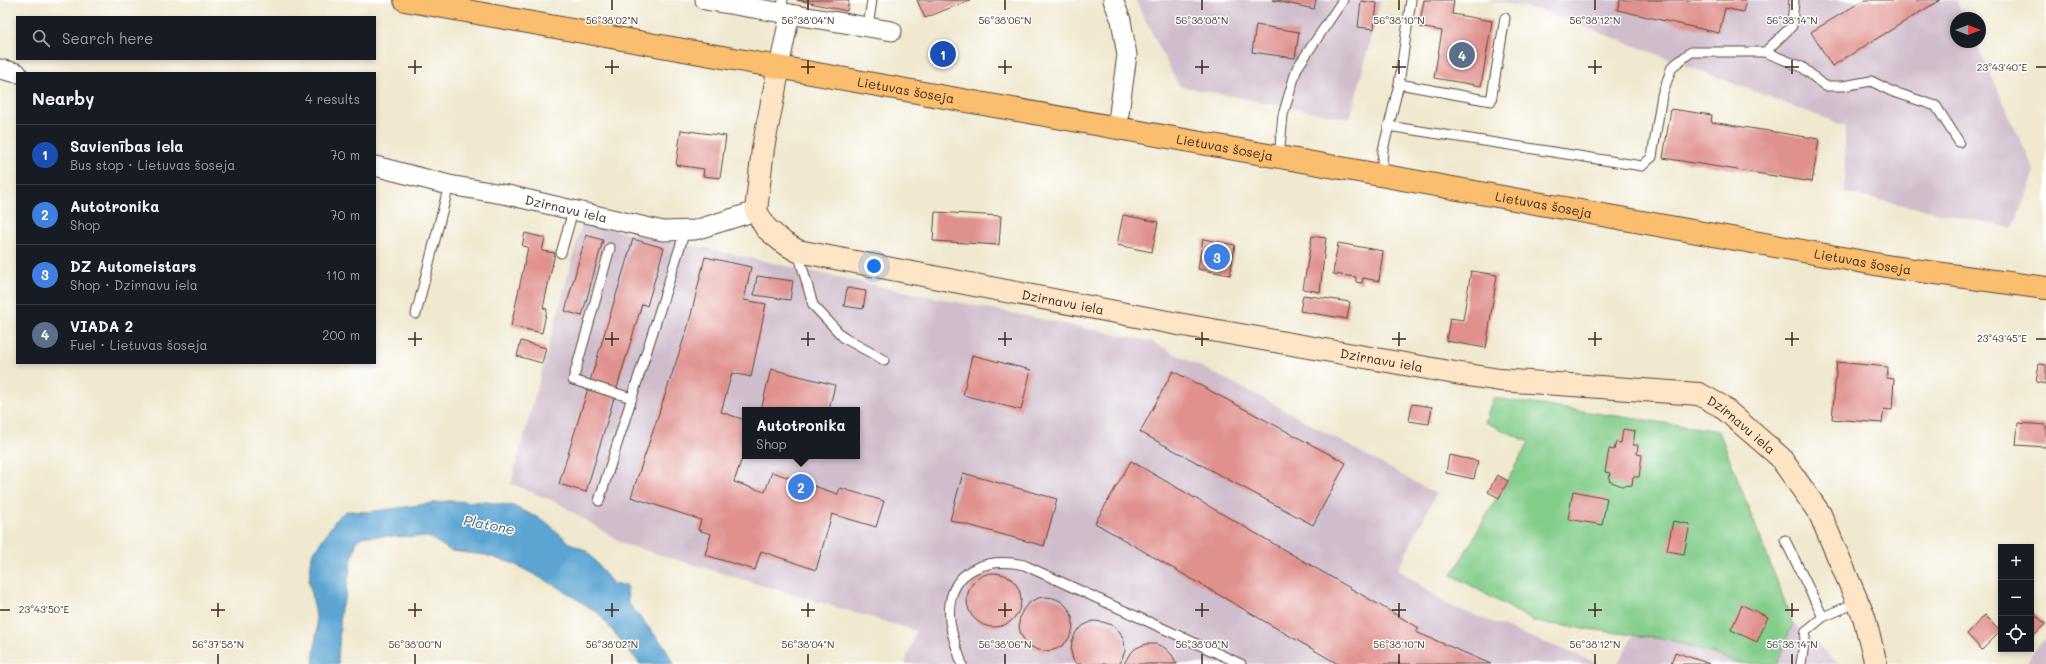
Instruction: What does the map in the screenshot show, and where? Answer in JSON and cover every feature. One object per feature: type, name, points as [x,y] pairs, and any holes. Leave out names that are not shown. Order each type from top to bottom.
[{"type":"main road","name":"Lietuvas šoseja","points":[[405,0],[1381,176],[1926,272],[2046,288]]},
{"type":"street","points":[[705,0],[785,9],[892,31]]},
{"type":"street","points":[[1113,0],[1121,20],[1127,55],[1117,128]]},
{"type":"street","points":[[756,210],[763,148],[779,67],[785,9]]},
{"type":"street","points":[[0,69],[16,73]]},
{"type":"street","name":"Dzirnavu iela","points":[[376,166],[449,185],[508,196],[663,231],[695,230],[756,210],[766,228],[784,243],[798,251],[1163,321],[1500,380],[1699,394],[1720,406],[1780,457],[1820,514],[1864,617],[1876,664]]},
{"type":"lane","points":[[868,27],[872,0]]},
{"type":"lane","points":[[1279,157],[1283,115],[1297,68],[1343,0]]},
{"type":"lane","points":[[1381,176],[1383,150],[1399,84],[1411,0]]},
{"type":"lane","points":[[1765,52],[1792,26],[1794,0]]},
{"type":"lane","points":[[1399,84],[1491,101],[1505,18]]},
{"type":"lane","points":[[1388,126],[1642,166],[1652,157],[1662,95],[1672,68],[1692,52],[1765,52],[1802,67],[1825,86],[1843,86],[1871,81],[1891,91],[1936,106],[1958,142]]},
{"type":"lane","points":[[416,314],[449,185]]},
{"type":"lane","points":[[561,253],[573,211]]},
{"type":"lane","points":[[599,501],[685,231]]},
{"type":"lane","points":[[610,248],[573,380],[632,398]]},
{"type":"lane","points":[[798,251],[813,305],[844,338],[884,360]]},
{"type":"lane","points":[[1785,540],[1822,617]]},
{"type":"lane","points":[[962,664],[950,622],[950,604],[954,590],[962,578],[975,568],[990,562],[1009,561],[1024,565],[1241,664]]},
{"type":"lane","points":[[1801,664],[1806,631],[1822,617],[1858,602]]},
{"type":"shaded area","points":[[1135,0],[1381,0],[1350,119],[1179,86]]},
{"type":"shaded area","points":[[1487,0],[1956,0],[1962,12],[1950,12],[1950,48],[1979,48],[2035,172],[2013,228],[1845,193],[1845,126],[1541,10]]},
{"type":"shaded area","points":[[582,224],[695,246],[902,291],[1150,341],[1267,400],[1436,494],[1398,569],[1446,604],[1600,664],[905,664],[916,631],[624,544],[558,503],[511,484]]},
{"type":"shaded area","points":[[1793,623],[1839,664],[1777,664]]},
{"type":"shaded area","points":[[1633,635],[1671,640],[1743,664],[1618,664]]},
{"type":"shaded area","points":[[2046,636],[2046,664],[2025,664]]},
{"type":"green space","points":[[1493,398],[1719,431],[1793,623],[1777,664],[1743,664],[1671,640],[1535,622],[1452,575],[1529,442],[1485,422]]},
{"type":"water","name":"Platone","points":[[448,501],[487,502],[513,506],[545,521],[570,543],[587,551],[613,584],[627,585],[628,603],[665,647],[673,664],[640,664],[598,613],[560,588],[512,563],[485,555],[451,551],[429,537],[364,536],[357,540],[351,562],[345,599],[341,607],[338,664],[313,664],[317,629],[315,610],[309,582],[312,555],[337,518],[346,511],[368,512]]},
{"type":"building","points":[[797,0],[849,0],[847,11]]},
{"type":"building","points":[[917,0],[970,0],[925,18]]},
{"type":"building","points":[[1272,0],[1316,0],[1314,9]]},
{"type":"building","points":[[1424,0],[1454,0],[1452,14],[1492,21],[1481,86],[1434,78],[1442,31],[1419,27]]},
{"type":"building","points":[[1620,0],[1746,0],[1743,12],[1725,8],[1719,33],[1617,10]]},
{"type":"building","points":[[1864,0],[1940,0],[1832,66],[1811,32]]},
{"type":"building","points":[[1361,1],[1377,3],[1374,29],[1358,27]]},
{"type":"building","points":[[1256,25],[1299,32],[1295,58],[1252,52]]},
{"type":"building","points":[[1671,109],[1712,115],[1711,122],[1819,139],[1812,182],[1663,158]]},
{"type":"building","points":[[681,130],[726,136],[720,178],[703,176],[704,169],[676,165]]},
{"type":"building","points":[[935,212],[1001,216],[999,245],[933,241]]},
{"type":"building","points":[[1123,215],[1158,222],[1152,252],[1117,245]]},
{"type":"building","points":[[525,233],[545,238],[542,251],[555,253],[543,308],[547,309],[542,333],[511,326],[528,247],[522,246]]},
{"type":"building","points":[[586,235],[603,240],[582,316],[565,311]]},
{"type":"building","points":[[1312,236],[1326,238],[1320,292],[1303,289]]},
{"type":"building","points":[[633,239],[664,248],[647,306],[642,304],[586,492],[559,484]]},
{"type":"building","points":[[1203,239],[1235,245],[1230,275],[1198,269]]},
{"type":"building","points":[[1338,243],[1383,251],[1379,281],[1363,278],[1362,283],[1356,282],[1356,277],[1333,274]]},
{"type":"building","points":[[705,257],[751,267],[744,300],[766,304],[751,377],[732,373],[721,412],[742,419],[742,458],[734,482],[765,492],[772,472],[838,494],[840,488],[884,501],[876,527],[832,514],[816,570],[761,551],[755,570],[705,555],[711,534],[698,530],[701,520],[631,497],[689,323]]},
{"type":"building","points":[[1471,271],[1497,275],[1486,348],[1446,341],[1450,318],[1463,320]]},
{"type":"building","points":[[757,276],[793,281],[790,300],[754,295]]},
{"type":"building","points":[[847,288],[866,291],[863,309],[844,306]]},
{"type":"building","points":[[1303,295],[1350,302],[1347,319],[1300,311]]},
{"type":"building","points":[[521,341],[546,348],[542,363],[517,356]]},
{"type":"building","points":[[972,355],[1031,370],[1021,410],[963,395]]},
{"type":"building","points":[[1837,362],[1888,367],[1887,378],[1894,379],[1892,410],[1884,409],[1882,423],[1832,419]]},
{"type":"building","points":[[2039,364],[2046,365],[2046,384],[2036,382]]},
{"type":"building","points":[[771,369],[835,385],[830,407],[762,407]]},
{"type":"building","points":[[1173,371],[1346,463],[1313,525],[1140,432]]},
{"type":"building","points":[[1412,404],[1432,407],[1429,424],[1409,421]]},
{"type":"building","points":[[2018,423],[2046,425],[2046,447],[2016,445]]},
{"type":"building","points":[[1623,429],[1635,431],[1633,445],[1638,445],[1637,454],[1642,455],[1639,477],[1633,477],[1632,485],[1622,486],[1609,481],[1610,473],[1605,472],[1609,449],[1614,450],[1616,442],[1621,443]]},
{"type":"building","points":[[1449,455],[1478,461],[1474,479],[1446,473]]},
{"type":"building","points":[[1131,461],[1419,628],[1416,632],[1491,664],[1338,664],[1095,523]]},
{"type":"building","points":[[963,473],[1057,499],[1044,546],[950,520]]},
{"type":"building","points":[[1497,475],[1508,481],[1499,498],[1488,492]]},
{"type":"building","points":[[1573,491],[1607,498],[1602,525],[1568,519]]},
{"type":"building","points":[[1673,521],[1690,524],[1684,554],[1667,551]]},
{"type":"building","points":[[994,573],[1004,575],[1013,581],[1019,590],[1021,600],[1019,610],[1013,619],[1004,625],[994,627],[984,625],[975,619],[969,610],[967,600],[969,590],[975,581],[984,575]]},
{"type":"building","points":[[1046,597],[1056,599],[1065,605],[1071,614],[1073,624],[1071,634],[1065,643],[1056,649],[1046,651],[1036,649],[1027,643],[1021,634],[1019,624],[1021,614],[1027,605],[1036,599]]},
{"type":"building","points":[[1742,605],[1768,617],[1757,642],[1731,630]]},
{"type":"building","points":[[2034,613],[2045,624],[2034,635]]},
{"type":"building","points":[[1985,615],[1998,628],[1998,634],[1982,650],[1967,634]]},
{"type":"building","points":[[1093,621],[1112,625],[1120,632],[1124,641],[1125,651],[1120,664],[1076,664],[1073,660],[1071,651],[1072,641],[1076,632],[1084,625]]},
{"type":"building","points":[[1146,644],[1156,644],[1165,648],[1172,655],[1177,664],[1124,664],[1129,655],[1136,648]]},
{"type":"building","points":[[1675,652],[1710,664],[1671,664]]},
{"type":"place","name":"Savienības iela","points":[[943,54]]},
{"type":"place","name":"VIADA 2","points":[[1462,55]]},
{"type":"place","name":"DZ Automeistars","points":[[1217,257]]},
{"type":"place","name":"Autotronika","points":[[801,487]]}]
